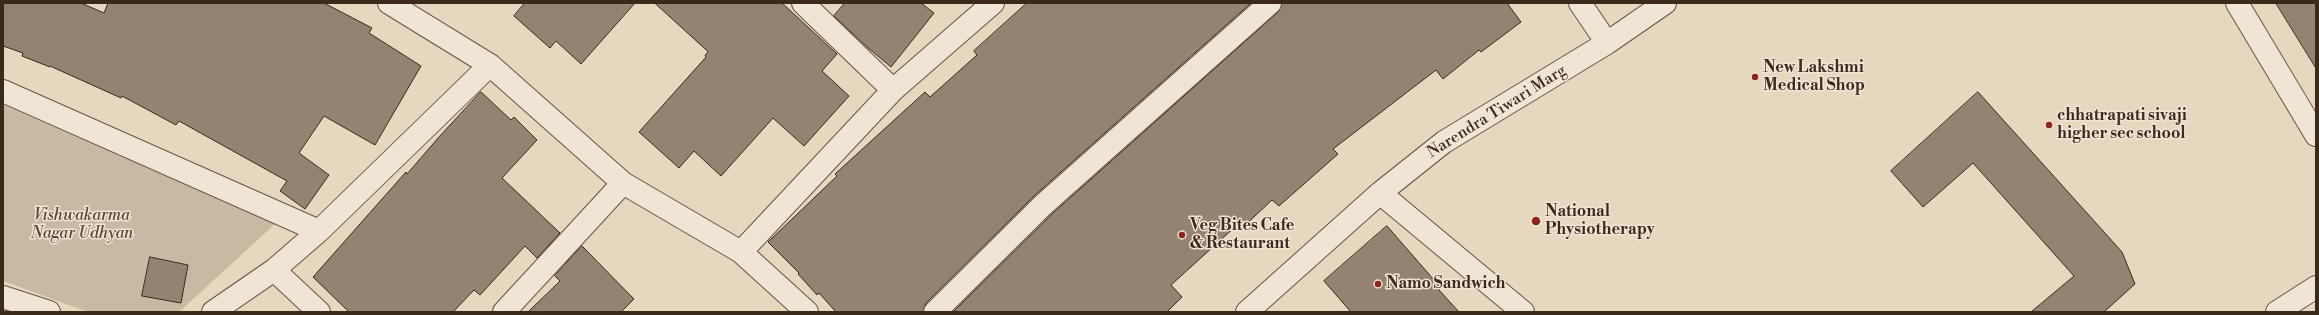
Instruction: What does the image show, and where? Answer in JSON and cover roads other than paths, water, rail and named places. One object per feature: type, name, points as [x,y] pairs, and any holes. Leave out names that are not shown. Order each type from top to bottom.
[{"type":"street","points":[[389,3],[490,65],[623,183],[741,252],[807,312]]},
{"type":"street","points":[[803,3],[893,90]]},
{"type":"street","points":[[741,252],[893,90],[993,3]]},
{"type":"street","points":[[935,312],[1043,205],[1270,3]]},
{"type":"street","points":[[1580,3],[1607,43]]},
{"type":"street","name":"Narendra Tiwari Marg","points":[[1248,312],[1380,193],[1444,142],[1607,43],[1665,3]]},
{"type":"street","points":[[2237,3],[2316,135]]},
{"type":"street","points":[[213,312],[274,270],[318,231],[490,65]]},
{"type":"street","points":[[3,91],[318,231]]},
{"type":"street","points":[[504,312],[623,183]]},
{"type":"street","points":[[1380,193],[1523,312]]},
{"type":"street","points":[[274,270],[319,312]]},
{"type":"street","points":[[2277,312],[2316,287]]},
{"type":"street","points":[[3,297],[49,312]]},
{"type":"place","name":"New Lakshmi Medical Shop","points":[[1755,77]]},
{"type":"place","name":"chhatrapati sivaji higher sec school","points":[[2049,125]]},
{"type":"place","name":"National Physiotherapy","points":[[1536,221]]},
{"type":"place","name":"Veg Bites Cafe & Restaurant","points":[[1182,235]]},
{"type":"place","name":"Namo Sandwich","points":[[1378,284]]},
{"type":"park label","name":"Vishwakarma Nagar Udhyan","points":[[82,225]]}]
